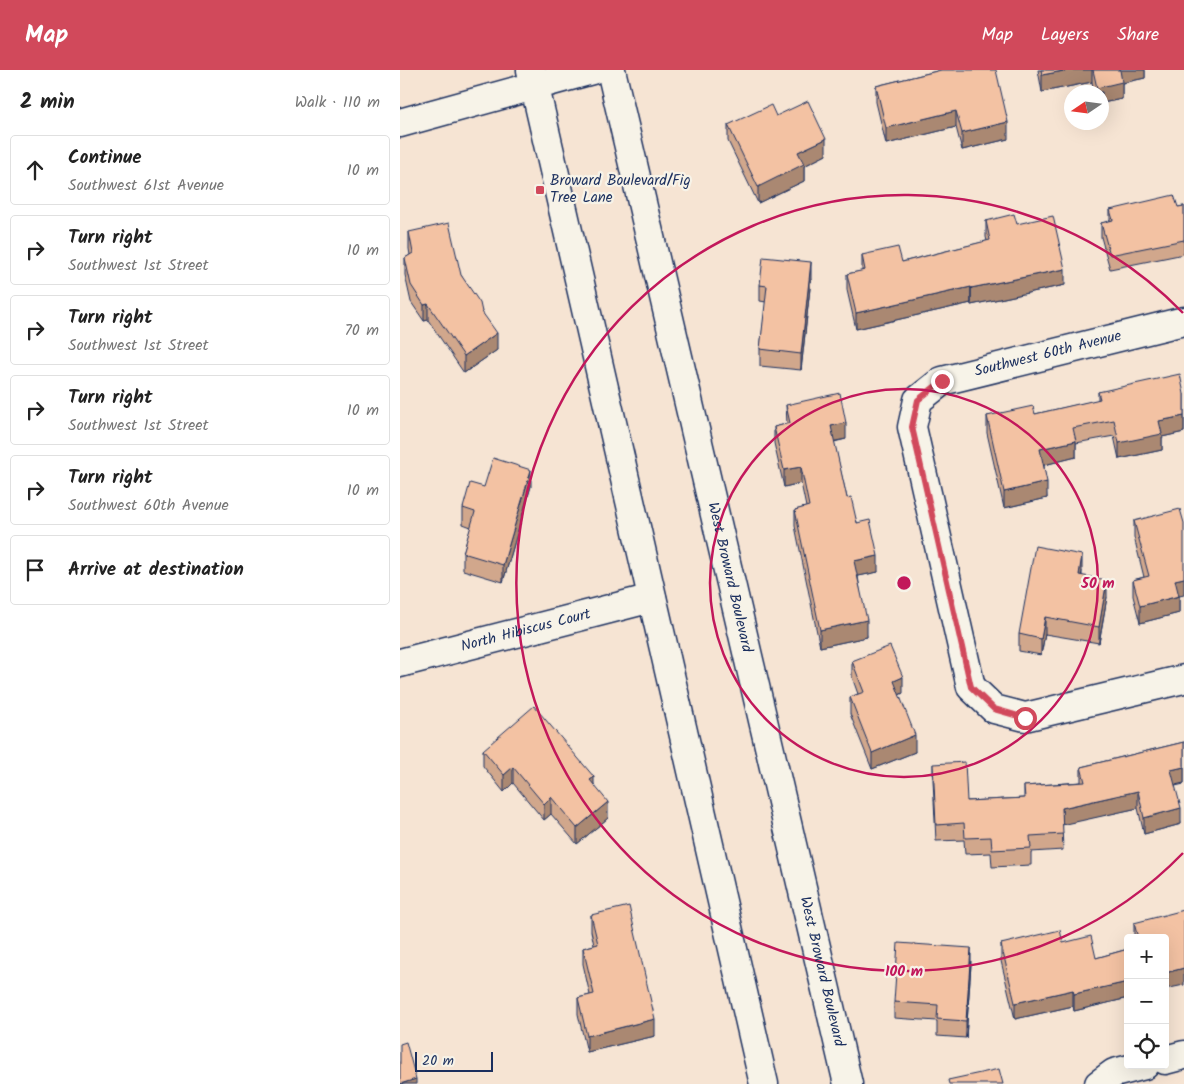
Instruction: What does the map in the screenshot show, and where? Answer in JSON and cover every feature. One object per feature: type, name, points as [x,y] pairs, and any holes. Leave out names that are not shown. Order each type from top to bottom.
[{"type":"main road","points":[[400,123],[533,77],[592,70]]},
{"type":"main road","name":"West Broward Boulevard","points":[[610,70],[848,1084]]},
{"type":"main road","points":[[533,77],[764,1084]]},
{"type":"main road","name":"Southwest 60th Avenue","points":[[1184,321],[942,381],[918,400],[912,427],[971,687],[994,709],[1025,718],[1184,679]]},
{"type":"main road","name":"North Hibiscus Court","points":[[400,663],[652,598]]},
{"type":"main road","points":[[1169,1059],[1184,1055]]},
{"type":"main road","points":[[1099,1084],[1114,1073],[1129,1069]]},
{"type":"building","points":[[941,70],[996,70],[1008,122],[962,133],[956,111],[886,128],[876,86]]},
{"type":"building","points":[[1041,70],[1069,70],[1042,75]]},
{"type":"building","points":[[1093,70],[1120,70],[1122,82],[1109,85],[1096,85]]},
{"type":"building","points":[[808,101],[826,139],[798,152],[804,164],[758,187],[728,125],[771,105],[776,116]]},
{"type":"building","points":[[1174,195],[1178,207],[1184,206],[1184,240],[1110,255],[1101,223],[1113,220],[1110,210]]},
{"type":"building","points":[[1014,214],[1017,224],[1053,216],[1065,269],[971,287],[856,313],[847,274],[865,270],[862,255],[898,247],[902,262],[990,240],[986,221]]},
{"type":"building","points":[[449,223],[461,275],[480,303],[482,312],[497,333],[464,356],[428,304],[424,305],[411,285],[405,258],[413,253],[409,232]]},
{"type":"building","points":[[763,257],[811,262],[801,354],[760,349],[767,286],[760,285]]},
{"type":"building","points":[[1180,374],[1184,394],[1184,416],[1159,421],[1162,434],[1119,443],[1114,420],[1073,428],[1076,441],[1040,449],[1047,482],[1004,492],[987,416],[1033,406],[1035,414],[1100,399],[1098,392]]},
{"type":"building","points":[[840,393],[846,423],[831,426],[847,498],[851,497],[857,523],[870,520],[878,556],[854,561],[867,620],[820,630],[795,510],[809,506],[801,467],[784,470],[774,427],[790,423],[786,405]]},
{"type":"building","points":[[493,458],[531,470],[503,565],[463,553],[475,512],[463,508],[470,483],[484,487]]},
{"type":"building","points":[[1180,509],[1184,523],[1184,578],[1175,580],[1179,596],[1140,606],[1133,580],[1149,576],[1134,521]]},
{"type":"building","points":[[1035,546],[1082,555],[1079,575],[1107,580],[1099,627],[1045,617],[1041,639],[1019,634]]},
{"type":"building","points":[[890,646],[903,677],[894,681],[915,735],[872,753],[850,697],[864,692],[852,661]]},
{"type":"building","points":[[534,706],[594,777],[590,780],[608,802],[577,828],[551,797],[544,804],[513,767],[504,775],[483,750]]},
{"type":"building","points":[[1184,742],[1184,767],[1171,770],[1181,808],[1144,818],[1138,791],[1062,808],[1063,834],[1030,836],[1031,848],[992,850],[991,837],[965,838],[964,823],[936,825],[933,764],[965,762],[967,801],[1025,798],[1024,786],[1085,782],[1081,767]]},
{"type":"building","points":[[629,906],[655,1019],[587,1036],[578,998],[594,994],[583,948],[598,944],[591,915]]},
{"type":"building","points":[[1184,910],[1184,968],[1169,972],[1169,934],[1137,934],[1134,923]]},
{"type":"building","points":[[1060,930],[1063,943],[1091,936],[1096,958],[1124,950],[1124,983],[1074,994],[1073,990],[1015,1003],[1001,944]]},
{"type":"building","points":[[898,943],[971,948],[966,1021],[937,1019],[938,1005],[894,1002]]},
{"type":"building","points":[[406,1042],[416,1079],[400,1084],[400,1044]]},
{"type":"building","points":[[999,1069],[1003,1084],[949,1084],[948,1080]]},
{"type":"place","name":"Broward Boulevard/Fig Tree Lane","points":[[540,190]]},
{"type":"route","points":[[942,381],[918,400],[912,427],[971,687],[994,709],[1025,718]]}]
